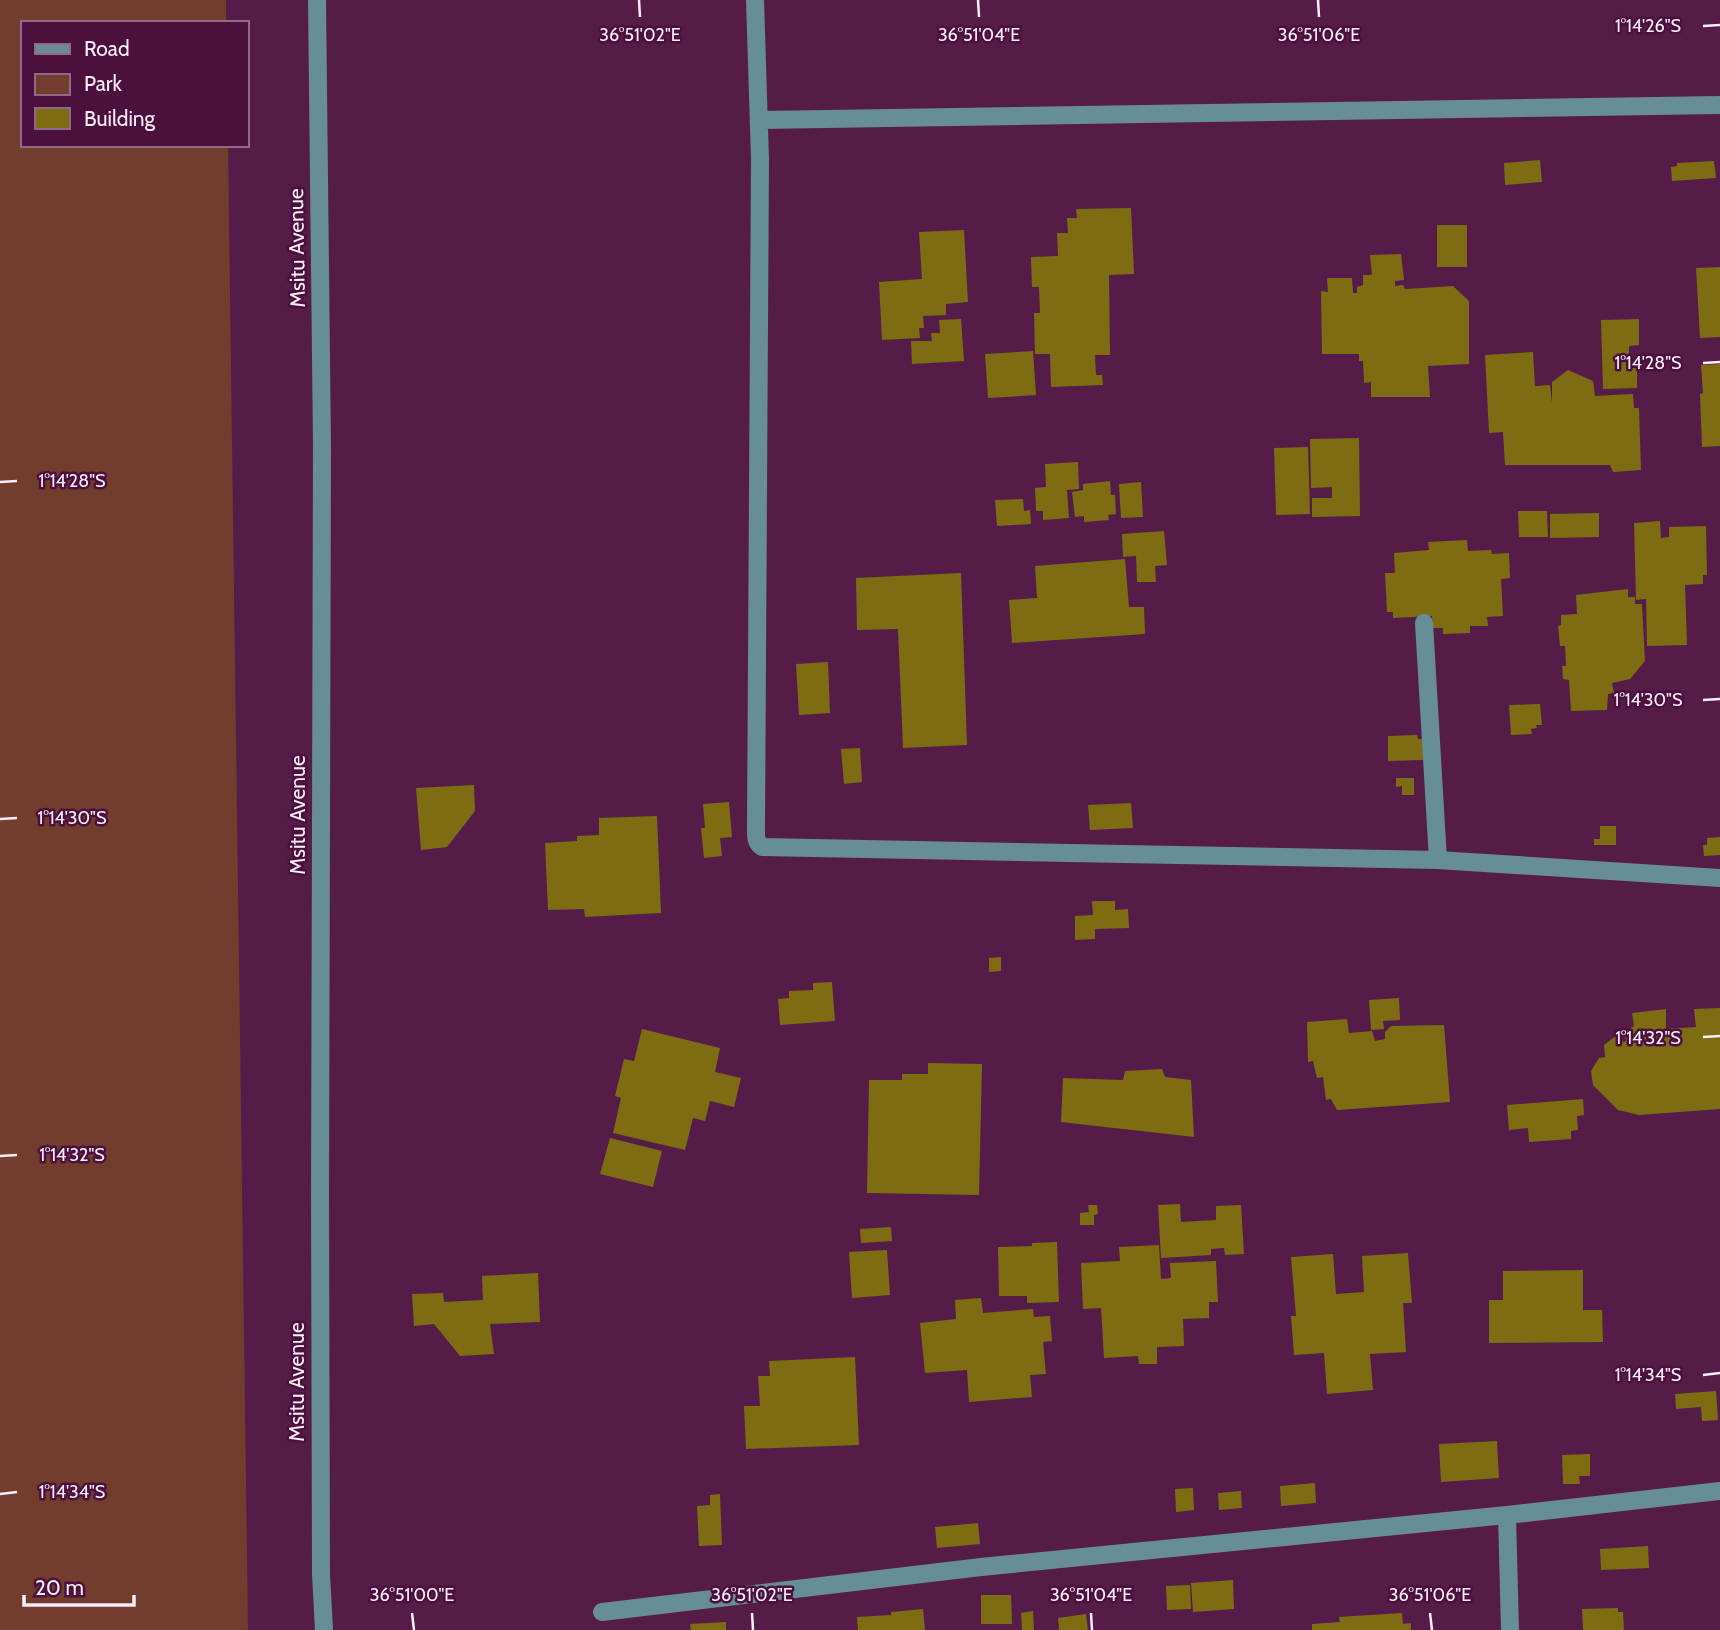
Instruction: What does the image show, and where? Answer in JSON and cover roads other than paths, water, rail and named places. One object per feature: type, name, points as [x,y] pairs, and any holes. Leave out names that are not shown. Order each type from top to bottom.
[{"type":"street","name":"Msitu Avenue","points":[[317,0],[322,446],[320,1196],[321,1574],[324,1630]]},
{"type":"street","points":[[755,0],[760,173],[757,842],[762,847],[1438,860],[1720,878]]},
{"type":"street","points":[[759,120],[1720,105]]},
{"type":"street","points":[[1424,624],[1438,860]]},
{"type":"street","points":[[602,1612],[982,1567],[1720,1491]]},
{"type":"street","points":[[1507,1514],[1510,1630]]}]
